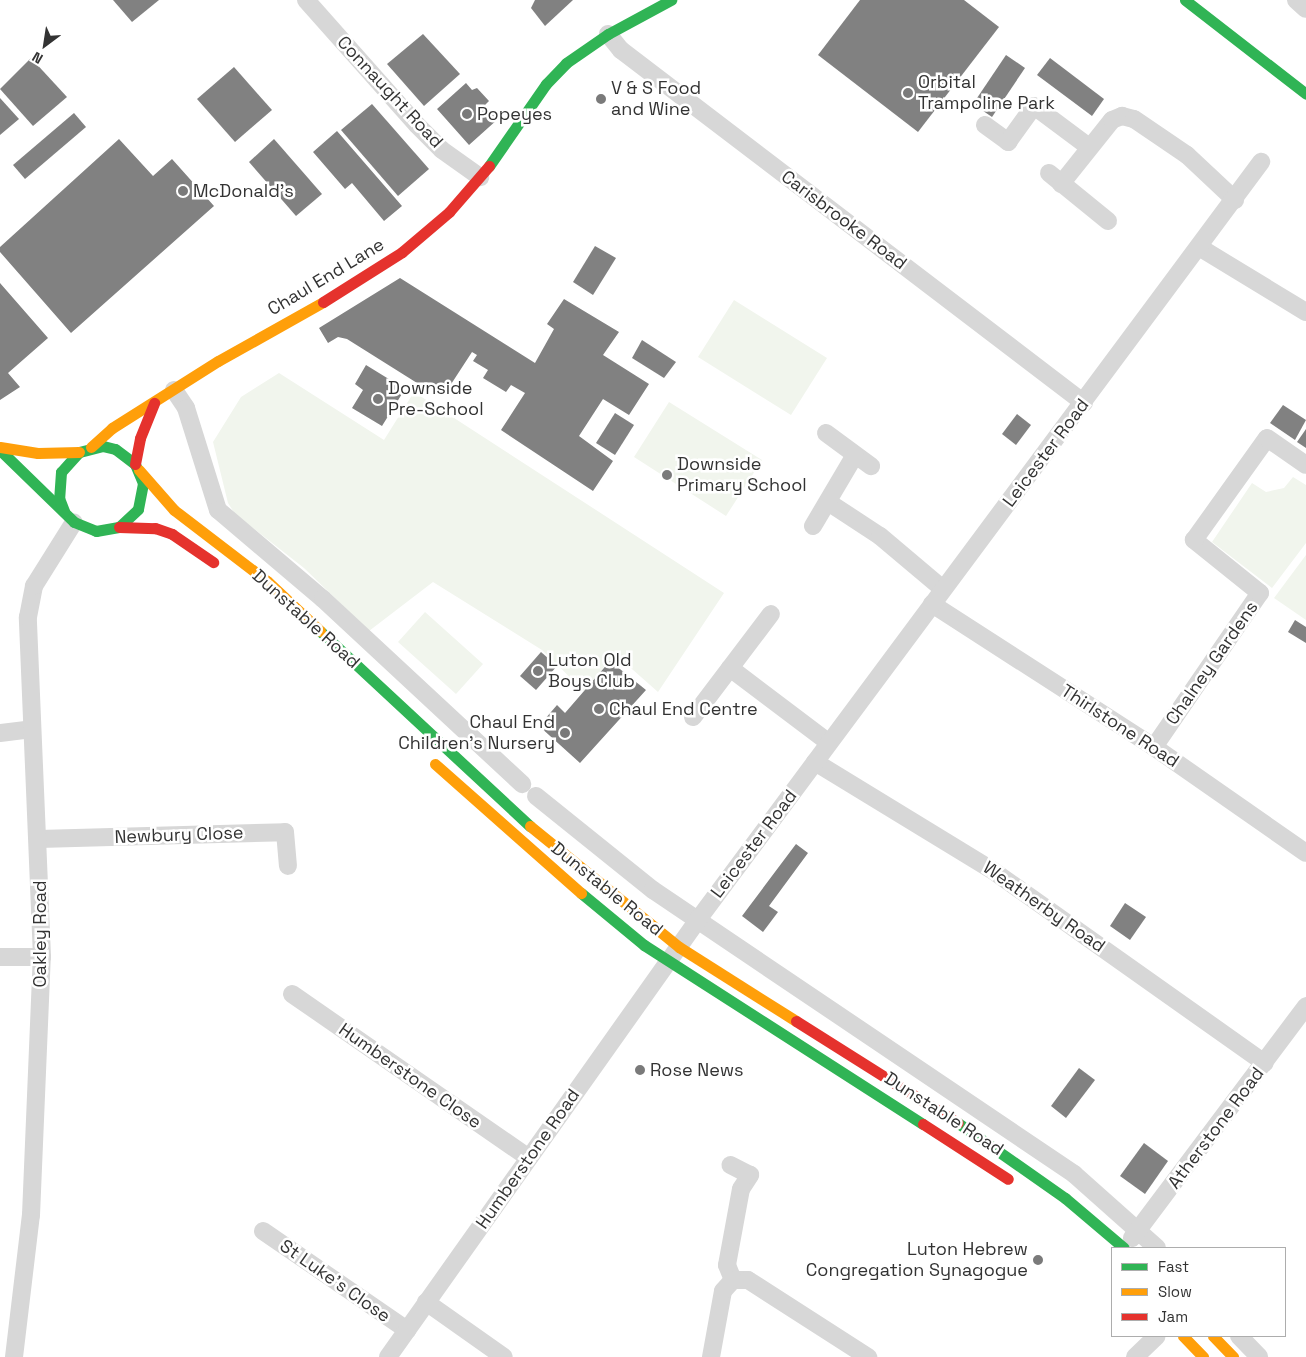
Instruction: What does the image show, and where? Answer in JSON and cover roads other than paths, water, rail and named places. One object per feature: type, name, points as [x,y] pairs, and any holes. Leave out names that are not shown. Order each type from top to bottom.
[{"type":"main road","name":"Chaul End Lane","points":[[91,447],[112,428],[218,361],[348,288],[394,257],[449,212],[507,143],[546,84],[566,63],[608,34],[671,0]]},
{"type":"main road","points":[[1185,0],[1306,94]]},
{"type":"main road","points":[[0,448],[69,516],[96,531],[119,527],[138,509],[143,496],[137,467],[140,438],[154,403]]},
{"type":"main road","points":[[69,516],[59,498],[60,478],[68,461],[79,452],[91,447],[115,449],[137,467]]},
{"type":"main road","points":[[0,448],[38,452],[79,452]]},
{"type":"main road","name":"Dunstable Road","points":[[137,467],[174,510],[267,581],[554,848],[679,947],[981,1136],[1066,1198],[1123,1247]]},
{"type":"main road","name":"Dunstable Road","points":[[119,527],[155,528],[172,534],[224,570]]},
{"type":"main road","name":"Dunstable Road","points":[[425,753],[595,908],[668,961],[1021,1188]]},
{"type":"main road","points":[[1184,1337],[1203,1357]]},
{"type":"main road","points":[[1214,1337],[1233,1357]]},
{"type":"street","name":"Connaught Road","points":[[306,0],[417,125],[447,154],[480,177]]},
{"type":"street","points":[[1296,0],[1306,9]]},
{"type":"street","name":"Carisbrooke Road","points":[[608,34],[628,55],[1084,403]]},
{"type":"street","points":[[985,125],[1008,142],[1034,106],[1089,147]]},
{"type":"street","points":[[1108,221],[1055,179],[1089,147],[1112,120],[1122,116],[1134,119],[1187,155],[1235,200]]},
{"type":"street","name":"Leicester Road","points":[[679,947],[828,742],[1084,403],[1235,200],[1261,162]]},
{"type":"street","points":[[1199,247],[1306,312]]},
{"type":"street","name":"Dunstable Road","points":[[174,390],[186,408],[218,510],[323,599],[522,784]]},
{"type":"street","points":[[826,433],[871,466]]},
{"type":"street","name":"Chalney Gardens","points":[[1154,748],[1260,593],[1194,540],[1267,438],[1306,465]]},
{"type":"street","points":[[813,526],[855,455]]},
{"type":"street","points":[[828,502],[880,536],[943,589]]},
{"type":"street","name":"Oakley Road","points":[[14,1357],[31,1215],[42,957],[39,839],[32,729],[28,617],[34,586],[69,516]]},
{"type":"street","name":"Thirlstone Road","points":[[932,604],[1154,748],[1306,852]]},
{"type":"street","points":[[694,717],[771,614]]},
{"type":"street","points":[[730,668],[828,742]]},
{"type":"street","points":[[0,733],[32,729]]},
{"type":"street","name":"Weatherby Road","points":[[815,762],[992,870],[1265,1063]]},
{"type":"street","name":"Dunstable Road","points":[[536,796],[653,890],[697,921],[1074,1174],[1139,1229],[1156,1247]]},
{"type":"street","name":"Newbury Close","points":[[39,839],[285,832],[288,866]]},
{"type":"street","name":"Humberstone Road","points":[[388,1357],[679,947]]},
{"type":"street","points":[[0,957],[42,957]]},
{"type":"street","name":"Humberstone Close","points":[[292,994],[529,1158]]},
{"type":"street","name":"Atherstone Road","points":[[1125,1247],[1306,1006]]},
{"type":"street","points":[[730,1165],[750,1175],[741,1188],[727,1265],[733,1280]]},
{"type":"street","name":"St Luke's Close","points":[[262,1231],[407,1330]]},
{"type":"street","points":[[711,1357],[723,1291],[733,1280],[748,1280],[868,1357]]},
{"type":"street","points":[[426,1302],[504,1357]]},
{"type":"street","points":[[1135,1357],[1156,1337]]},
{"type":"street","points":[[1240,1337],[1259,1357]]},
{"type":"place","name":"Orbital Trampoline Park","points":[[908,93]]},
{"type":"place","name":"V & S Food and Wine","points":[[601,99]]},
{"type":"place","name":"Popeyes","points":[[467,114]]},
{"type":"place","name":"McDonald's","points":[[183,191]]},
{"type":"place","name":"Downside Pre-School","points":[[378,399]]},
{"type":"place","name":"Downside Primary School","points":[[667,475]]},
{"type":"place","name":"Luton Old Boys Club","points":[[538,671]]},
{"type":"place","name":"Chaul End Centre","points":[[599,709]]},
{"type":"place","name":"Chaul End Children's Nursery","points":[[565,733]]},
{"type":"place","name":"Rose News","points":[[640,1070]]},
{"type":"place","name":"Luton Hebrew Congregation Synagogue","points":[[1038,1260]]}]
